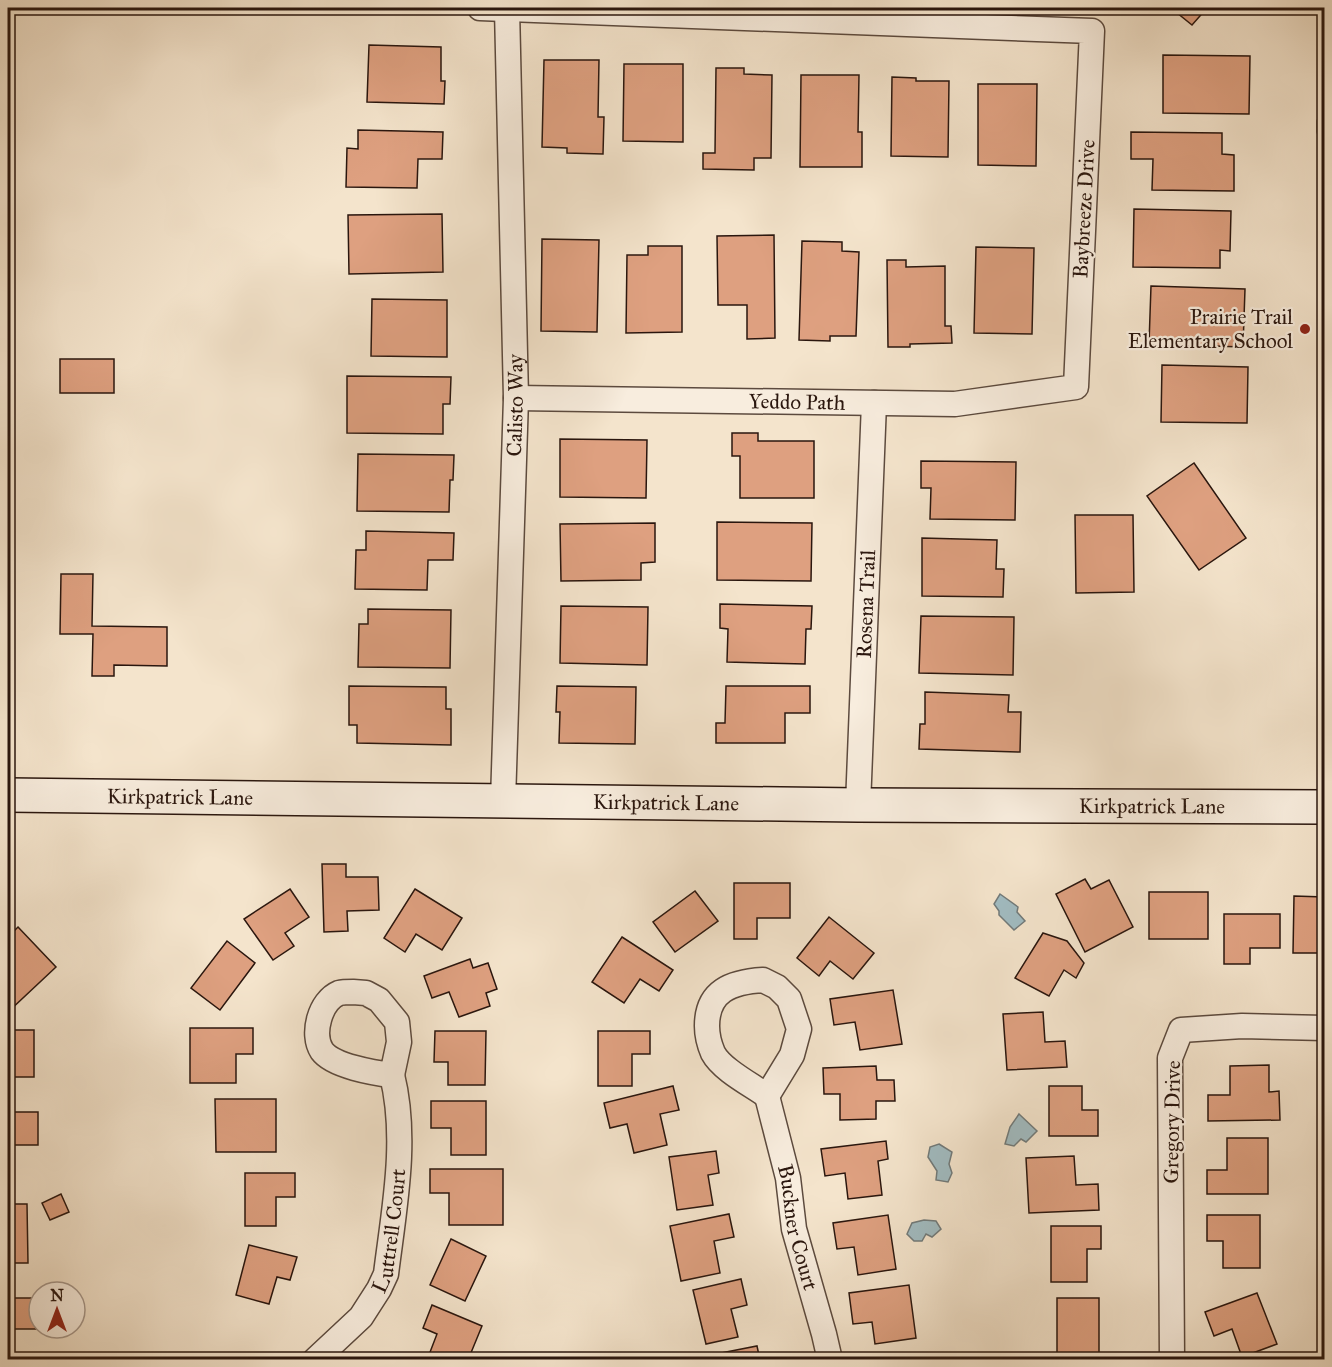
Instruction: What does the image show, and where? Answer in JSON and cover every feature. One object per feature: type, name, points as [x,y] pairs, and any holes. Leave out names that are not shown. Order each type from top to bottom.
[{"type":"street","points":[[480,8],[507,9]]},
{"type":"street","name":"Baybreeze Drive","points":[[507,9],[1092,31],[1076,387]]},
{"type":"street","name":"Calisto Way","points":[[503,801],[516,398],[507,9]]},
{"type":"street","name":"Yeddo Path","points":[[516,398],[955,404],[1076,387]]},
{"type":"street","name":"Rosena Trail","points":[[858,805],[874,403]]},
{"type":"street","name":"Kirkpatrick Lane","points":[[8,795],[858,805],[1324,807]]},
{"type":"street","points":[[763,980],[777,987],[789,999],[799,1029],[792,1055],[767,1096],[719,1061],[713,1052],[707,1031],[707,1011],[715,997],[724,990],[744,982],[763,980]]},
{"type":"street","name":"Gregory Drive","points":[[1172,1359],[1170,1058],[1181,1030],[1242,1026],[1324,1028]]},
{"type":"street","name":"Luttrell Court","points":[[315,1359],[361,1317],[386,1274],[398,1163],[399,1101],[392,1075]]},
{"type":"street","name":"Buckner Court","points":[[767,1096],[788,1178],[794,1229],[830,1359]]},
{"type":"lane","points":[[1324,121],[1324,132]]},
{"type":"water","points":[[1000,894],[1018,907],[1017,912],[1025,921],[1014,930],[999,915],[994,904]]},
{"type":"water","points":[[1019,1114],[1037,1131],[1026,1142],[1021,1139],[1014,1146],[1005,1144],[1010,1127]]},
{"type":"water","points":[[939,1144],[952,1152],[949,1164],[952,1173],[948,1182],[936,1180],[937,1171],[928,1157],[930,1147]]},
{"type":"water","points":[[924,1220],[936,1221],[941,1229],[932,1237],[926,1234],[922,1241],[914,1241],[907,1234],[912,1223]]},
{"type":"building","points":[[1171,8],[1207,8],[1192,25]]},
{"type":"building","points":[[369,45],[441,47],[441,81],[445,81],[444,104],[367,102]]},
{"type":"building","points":[[1163,55],[1250,56],[1249,114],[1163,113]]},
{"type":"building","points":[[544,60],[599,60],[598,117],[604,117],[603,154],[567,153],[567,148],[542,147]]},
{"type":"building","points":[[624,64],[683,64],[683,142],[623,141]]},
{"type":"building","points":[[716,68],[744,68],[744,74],[772,75],[771,158],[754,158],[754,170],[703,169],[703,153],[715,153]]},
{"type":"building","points":[[801,75],[859,75],[858,132],[862,132],[862,167],[800,167]]},
{"type":"building","points":[[892,77],[916,78],[916,81],[949,81],[948,157],[891,156]]},
{"type":"building","points":[[978,84],[1037,84],[1036,166],[978,165]]},
{"type":"building","points":[[358,130],[443,132],[442,159],[418,159],[417,188],[346,187],[347,148],[358,149]]},
{"type":"building","points":[[1131,132],[1222,133],[1222,154],[1234,155],[1234,191],[1152,190],[1153,159],[1131,159]]},
{"type":"building","points":[[1134,209],[1231,211],[1230,251],[1220,250],[1220,268],[1133,267]]},
{"type":"building","points":[[442,214],[443,272],[349,274],[348,215]]},
{"type":"building","points":[[774,235],[775,338],[747,339],[747,305],[718,305],[717,236]]},
{"type":"building","points":[[542,239],[599,240],[597,332],[541,331]]},
{"type":"building","points":[[802,241],[842,242],[842,251],[859,252],[856,336],[830,336],[830,341],[799,340]]},
{"type":"building","points":[[648,246],[682,246],[682,332],[626,333],[627,255],[648,255]]},
{"type":"building","points":[[976,247],[1034,248],[1032,334],[974,333]]},
{"type":"building","points":[[887,260],[906,260],[906,267],[945,266],[945,326],[951,326],[952,343],[888,347]]},
{"type":"building","points":[[1151,286],[1245,289],[1243,347],[1149,344]]},
{"type":"building","points":[[372,299],[447,300],[447,357],[371,356]]},
{"type":"building","points":[[60,359],[114,359],[114,393],[60,393]]},
{"type":"building","points":[[1162,365],[1248,367],[1247,423],[1161,422]]},
{"type":"building","points":[[347,376],[451,377],[450,404],[443,404],[443,434],[347,433]]},
{"type":"building","points":[[732,433],[758,433],[758,441],[814,441],[814,498],[740,498],[740,456],[732,456]]},
{"type":"building","points":[[560,439],[647,440],[646,498],[560,497]]},
{"type":"building","points":[[358,454],[454,455],[453,480],[450,480],[449,512],[357,511]]},
{"type":"building","points":[[921,461],[1016,462],[1015,520],[930,519],[931,488],[921,488]]},
{"type":"building","points":[[1194,463],[1246,538],[1199,570],[1147,496]]},
{"type":"building","points":[[1075,515],[1133,515],[1134,592],[1076,593]]},
{"type":"building","points":[[717,522],[812,523],[811,581],[717,580]]},
{"type":"building","points":[[655,523],[655,562],[641,563],[641,580],[561,581],[560,524]]},
{"type":"building","points":[[366,531],[454,533],[453,560],[428,560],[427,590],[355,589],[356,550],[366,550]]},
{"type":"building","points":[[922,538],[997,540],[996,569],[1004,569],[1003,597],[922,596]]},
{"type":"building","points":[[61,574],[93,574],[92,626],[167,627],[167,666],[114,665],[114,676],[92,676],[93,634],[60,634]]},
{"type":"building","points":[[720,604],[812,606],[811,629],[806,629],[805,664],[727,662],[728,629],[720,628]]},
{"type":"building","points":[[561,606],[648,607],[647,665],[560,663]]},
{"type":"building","points":[[368,609],[451,610],[450,668],[358,667],[359,624],[368,624]]},
{"type":"building","points":[[921,616],[1014,617],[1013,675],[919,673]]},
{"type":"building","points":[[349,686],[446,687],[446,709],[451,709],[451,745],[357,743],[357,725],[349,725]]},
{"type":"building","points":[[557,686],[636,687],[635,744],[559,743],[560,712],[556,712]]},
{"type":"building","points":[[726,686],[810,686],[810,713],[785,713],[785,743],[716,743],[716,723],[725,723]]},
{"type":"building","points":[[925,692],[1009,695],[1008,712],[1021,712],[1020,752],[919,749],[920,724],[925,724]]},
{"type":"building","points":[[322,864],[346,864],[346,877],[378,877],[379,910],[347,911],[348,931],[324,932]]},
{"type":"building","points":[[1085,879],[1091,889],[1109,880],[1133,927],[1085,952],[1056,894]]},
{"type":"building","points":[[734,883],[790,883],[790,918],[757,918],[757,939],[734,939]]},
{"type":"building","points":[[290,889],[309,917],[285,933],[294,946],[273,960],[244,919]]},
{"type":"building","points":[[415,889],[462,918],[442,950],[416,934],[405,952],[384,938]]},
{"type":"building","points":[[695,891],[718,921],[675,952],[653,922]]},
{"type":"building","points":[[1149,892],[1208,892],[1208,939],[1149,939]]},
{"type":"building","points":[[1294,896],[1324,897],[1324,953],[1293,953]]},
{"type":"building","points":[[1224,914],[1280,914],[1280,948],[1250,948],[1250,964],[1224,964]]},
{"type":"building","points":[[829,917],[874,953],[853,979],[830,961],[819,976],[797,958]]},
{"type":"building","points":[[18,927],[56,967],[8,1012],[8,937]]},
{"type":"building","points":[[1043,933],[1067,941],[1084,963],[1076,978],[1064,970],[1049,996],[1015,978]]},
{"type":"building","points":[[622,937],[673,970],[659,991],[640,979],[624,1003],[592,982]]},
{"type":"building","points":[[227,941],[255,963],[220,1010],[191,988]]},
{"type":"building","points":[[470,959],[473,968],[488,963],[497,989],[486,993],[490,1006],[459,1017],[449,992],[432,998],[424,976]]},
{"type":"building","points":[[893,990],[902,1044],[860,1050],[855,1022],[834,1025],[830,999]]},
{"type":"building","points":[[1043,1012],[1045,1042],[1065,1041],[1067,1067],[1007,1070],[1003,1014]]},
{"type":"building","points":[[190,1028],[253,1028],[253,1054],[236,1054],[236,1083],[190,1083]]},
{"type":"building","points":[[8,1030],[34,1030],[34,1077],[8,1077]]},
{"type":"building","points":[[435,1031],[486,1031],[485,1085],[448,1085],[448,1062],[434,1062]]},
{"type":"building","points":[[598,1031],[650,1031],[650,1054],[632,1054],[632,1086],[598,1086]]},
{"type":"building","points":[[1269,1065],[1269,1092],[1279,1091],[1280,1120],[1208,1121],[1208,1095],[1230,1095],[1230,1066]]},
{"type":"building","points":[[876,1066],[877,1080],[894,1080],[895,1101],[876,1101],[876,1119],[840,1120],[840,1094],[824,1094],[823,1068]]},
{"type":"building","points":[[673,1086],[679,1110],[660,1114],[667,1145],[634,1153],[627,1124],[610,1128],[604,1103]]},
{"type":"building","points":[[1049,1086],[1082,1086],[1082,1110],[1098,1110],[1098,1136],[1049,1136]]},
{"type":"building","points":[[215,1099],[276,1099],[276,1152],[216,1152]]},
{"type":"building","points":[[431,1101],[486,1101],[486,1155],[451,1155],[451,1128],[431,1128]]},
{"type":"building","points":[[8,1112],[38,1112],[38,1145],[9,1145],[9,1165],[8,1165]]},
{"type":"building","points":[[1227,1138],[1268,1138],[1268,1194],[1207,1194],[1207,1170],[1227,1170]]},
{"type":"building","points":[[886,1141],[888,1159],[878,1161],[882,1195],[848,1199],[845,1173],[825,1176],[821,1149]]},
{"type":"building","points":[[716,1151],[719,1173],[708,1175],[713,1205],[677,1210],[669,1157]]},
{"type":"building","points":[[1074,1156],[1076,1185],[1098,1184],[1099,1210],[1029,1213],[1026,1158]]},
{"type":"building","points":[[430,1169],[503,1169],[503,1225],[449,1225],[449,1193],[430,1193]]},
{"type":"building","points":[[245,1173],[295,1173],[295,1197],[276,1197],[276,1226],[245,1226]]},
{"type":"building","points":[[61,1194],[69,1212],[50,1220],[42,1203]]},
{"type":"building","points":[[8,1204],[27,1204],[28,1263],[8,1263]]},
{"type":"building","points":[[729,1214],[734,1237],[714,1241],[720,1273],[681,1281],[670,1226]]},
{"type":"building","points":[[888,1215],[896,1269],[858,1275],[854,1247],[837,1249],[833,1223]]},
{"type":"building","points":[[1207,1215],[1260,1215],[1260,1268],[1223,1268],[1223,1241],[1207,1241]]},
{"type":"building","points":[[1051,1226],[1101,1226],[1101,1249],[1087,1249],[1087,1282],[1051,1282]]},
{"type":"building","points":[[451,1239],[486,1256],[465,1301],[430,1285]]},
{"type":"building","points":[[249,1245],[297,1257],[290,1280],[277,1277],[269,1304],[236,1295]]},
{"type":"building","points":[[741,1279],[747,1305],[731,1309],[738,1337],[706,1344],[693,1290]]},
{"type":"building","points":[[909,1285],[916,1338],[875,1344],[872,1322],[853,1324],[849,1293]]},
{"type":"building","points":[[1257,1293],[1277,1344],[1242,1357],[1232,1329],[1214,1336],[1205,1312]]},
{"type":"building","points":[[8,1298],[27,1298],[27,1329],[12,1329],[12,1350],[8,1350]]},
{"type":"building","points":[[1057,1298],[1099,1298],[1099,1354],[1057,1354]]},
{"type":"building","points":[[432,1305],[482,1326],[468,1360],[427,1360],[437,1334],[423,1328]]},
{"type":"building","points":[[757,1346],[760,1360],[690,1360],[690,1359]]},
{"type":"place","name":"Prairie Trail Elementary School","points":[[1305,329]]}]
